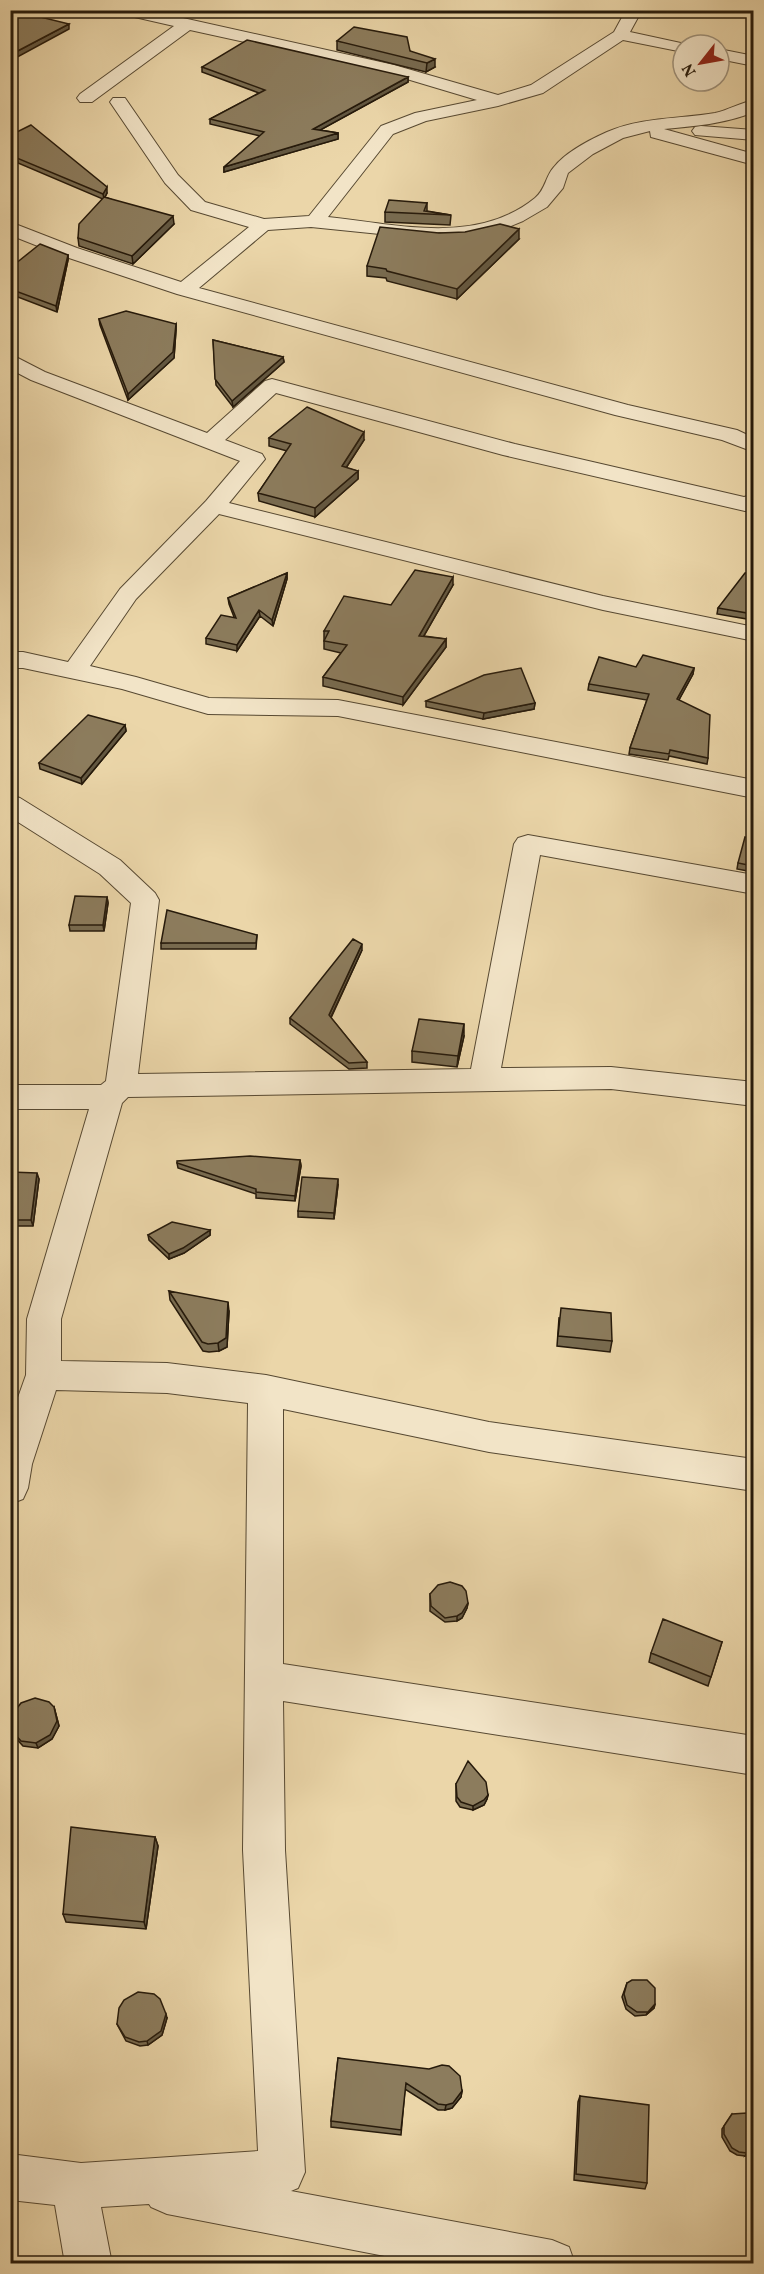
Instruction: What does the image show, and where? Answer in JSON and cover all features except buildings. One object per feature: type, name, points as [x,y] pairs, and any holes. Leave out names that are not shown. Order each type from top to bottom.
[{"type":"street","points":[[123,10],[394,70],[498,101]]},
{"type":"street","points":[[315,221],[387,130],[420,117],[498,101],[537,89],[620,35],[634,10]]},
{"type":"street","points":[[86,98],[186,25]]},
{"type":"street","points":[[620,35],[671,45]]},
{"type":"street","points":[[731,56],[753,61]]},
{"type":"street","points":[[119,102],[171,179],[198,206],[263,225],[315,221],[426,234],[488,230],[537,206],[553,189],[560,172],[606,138],[639,128],[695,122],[723,116],[753,105]]},
{"type":"street","points":[[639,128],[753,135]]},
{"type":"street","points":[[639,128],[753,160]]},
{"type":"street","points":[[184,290],[263,225]]},
{"type":"street","points":[[10,228],[70,252],[184,290],[623,410],[729,435],[753,446]]},
{"type":"street","points":[[10,360],[38,376],[254,459],[214,506],[128,594],[74,671]]},
{"type":"street","points":[[209,443],[272,385],[511,450],[745,504],[753,501]]},
{"type":"street","points":[[214,506],[603,603],[753,634]]},
{"type":"street","points":[[10,660],[23,660],[127,682],[208,706],[339,708],[753,789]]},
{"type":"street","points":[[10,804],[110,867],[145,900],[115,1092],[44,1319],[44,1375],[14,1464],[10,1488]]},
{"type":"street","points":[[484,1080],[528,843],[753,885]]},
{"type":"street","points":[[10,1097],[484,1080],[611,1078],[753,1094]]},
{"type":"street","points":[[44,1375],[167,1378],[266,1390],[489,1437],[753,1474]]},
{"type":"street","points":[[74,2186],[282,2172],[264,1850],[266,1390]]},
{"type":"street","points":[[263,1679],[753,1756]]},
{"type":"street","points":[[10,2177],[74,2186],[164,2191],[552,2264]]},
{"type":"street","points":[[72,2264],[74,2186]]},
{"type":"street","points":[[74,2186],[89,2264]]}]
